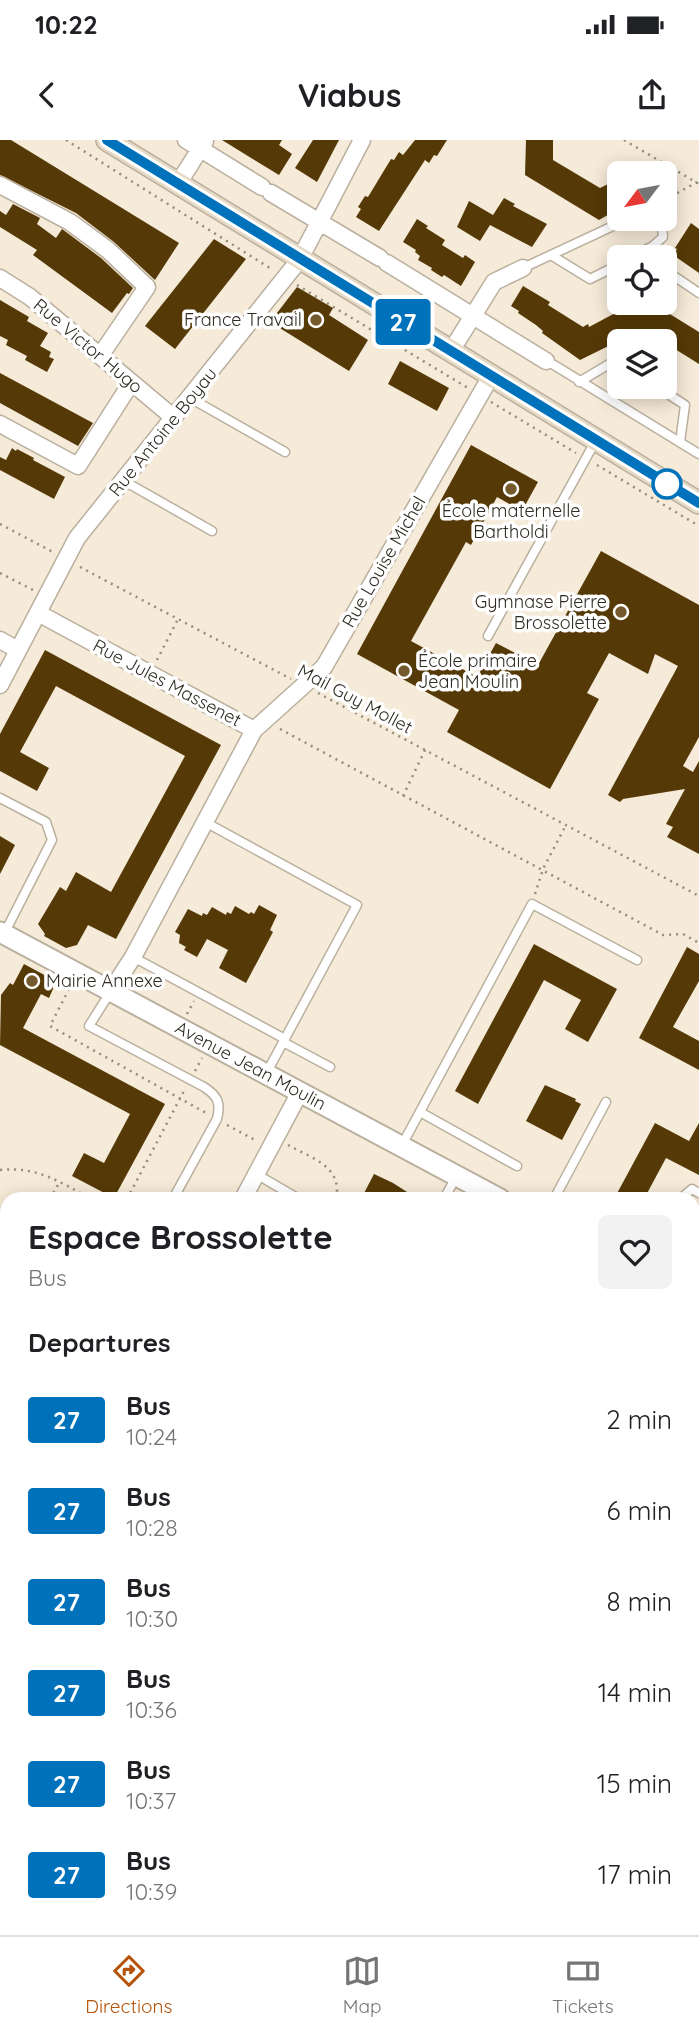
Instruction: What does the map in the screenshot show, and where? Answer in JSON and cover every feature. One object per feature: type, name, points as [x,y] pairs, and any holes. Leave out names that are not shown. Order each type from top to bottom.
[{"type":"main road","points":[[107,140],[699,503]]},
{"type":"street","points":[[186,140],[203,144],[319,223],[550,363]]},
{"type":"street","name":"Rue Antoine Boyau","points":[[38,613],[77,538],[300,259],[362,140]]},
{"type":"street","points":[[178,184],[203,144]]},
{"type":"street","points":[[0,185],[69,222],[108,250],[147,287],[100,356]]},
{"type":"street","points":[[451,351],[494,282],[523,268]]},
{"type":"street","name":"Rue Victor Hugo","points":[[0,278],[30,297],[174,418]]},
{"type":"street","name":"Rue Louise Michel","points":[[254,730],[324,667],[491,376]]},
{"type":"street","points":[[0,424],[78,466],[131,383]]},
{"type":"street","points":[[0,685],[38,613]]},
{"type":"street","name":"Rue Jules Massenet","points":[[38,613],[254,730],[133,957],[111,991]]},
{"type":"street","points":[[0,640],[18,650]]},
{"type":"street","name":"Avenue Jean Moulin","points":[[2,933],[487,1192]]},
{"type":"street","points":[[247,1192],[300,1092]]},
{"type":"lane","points":[[523,268],[607,229]]},
{"type":"lane","points":[[551,255],[590,279],[607,270]]},
{"type":"lane","points":[[677,278],[699,293]]},
{"type":"lane","points":[[550,363],[699,454]]},
{"type":"lane","points":[[579,382],[607,365]]},
{"type":"lane","points":[[190,398],[285,452]]},
{"type":"lane","points":[[676,399],[685,405],[680,442]]},
{"type":"lane","points":[[488,636],[596,440]]},
{"type":"lane","points":[[124,481],[212,531]]},
{"type":"lane","points":[[0,798],[46,822],[52,840],[2,933]]},
{"type":"lane","points":[[205,822],[357,905],[265,1075]]},
{"type":"lane","points":[[401,1146],[532,904],[636,960]]},
{"type":"lane","points":[[133,957],[330,1067]]},
{"type":"lane","points":[[111,991],[89,1026],[215,1094],[220,1105],[217,1119],[177,1192]]},
{"type":"lane","points":[[558,1192],[607,1102]]},
{"type":"lane","points":[[420,1112],[517,1166]]},
{"type":"lane","points":[[256,1174],[287,1192]]},
{"type":"lane","points":[[448,1192],[456,1175]]},
{"type":"path","points":[[66,140],[266,267]]},
{"type":"path","points":[[624,140],[698,183]]},
{"type":"path","points":[[677,194],[698,183]]},
{"type":"path","name":"Mail Guy Mollet","points":[[0,524],[699,896]]},
{"type":"path","points":[[0,573],[46,597]]},
{"type":"path","points":[[155,663],[178,619]]},
{"type":"path","points":[[266,718],[278,728],[663,935],[683,934],[699,943]]},
{"type":"path","points":[[403,796],[425,750]]},
{"type":"path","points":[[532,904],[543,869],[566,825]]},
{"type":"path","points":[[71,985],[50,1026],[255,1140]]},
{"type":"path","points":[[186,1017],[198,992]]},
{"type":"path","points":[[131,1192],[203,1055]]},
{"type":"path","points":[[275,1138],[325,1166],[335,1176],[337,1192]]},
{"type":"path","points":[[0,1170],[18,1168],[41,1173],[78,1192]]},
{"type":"path","points":[[54,1192],[59,1182]]},
{"type":"building","points":[[0,140],[11,140],[179,243],[155,280],[114,242],[76,213],[0,175]]},
{"type":"building","points":[[222,140],[282,140],[279,145],[292,154],[279,175]]},
{"type":"building","points":[[313,140],[339,140],[317,182],[295,168]]},
{"type":"building","points":[[415,140],[447,140],[437,156],[434,155],[429,163],[425,160],[379,231],[356,217],[361,209],[358,207],[365,196],[368,197],[391,159],[394,160],[399,152],[403,155]]},
{"type":"building","points":[[526,140],[553,140],[553,160],[600,188],[607,184],[607,215],[599,220],[525,175]]},
{"type":"building","points":[[504,198],[515,204],[513,206],[547,224],[532,247],[490,225],[480,241],[457,227],[469,201],[493,215]]},
{"type":"building","points":[[13,204],[40,218],[37,224],[56,238],[62,229],[101,258],[133,288],[112,313],[33,255],[37,250],[0,227],[0,211],[6,215]]},
{"type":"building","points":[[417,219],[445,240],[442,245],[475,262],[461,286],[431,270],[432,268],[418,260],[420,256],[416,250],[403,242]]},
{"type":"building","points":[[691,223],[699,229],[699,273],[677,258],[677,245]]},
{"type":"building","points":[[214,239],[246,259],[175,349],[145,326]]},
{"type":"building","points":[[523,286],[583,327],[588,324],[589,327],[612,315],[671,315],[699,332],[699,364],[677,350],[677,329],[607,329],[607,347],[580,360],[542,333],[543,331],[511,306]]},
{"type":"building","points":[[297,287],[333,308],[329,315],[368,340],[349,371],[270,322]]},
{"type":"building","points":[[0,300],[29,317],[27,321],[48,333],[40,346],[51,352],[49,357],[54,359],[47,372],[25,360],[27,356],[6,345],[8,340],[0,336]]},
{"type":"building","points":[[400,361],[449,388],[437,411],[388,384]]},
{"type":"building","points":[[0,373],[93,423],[78,446],[0,403]]},
{"type":"building","points":[[471,445],[538,482],[522,511],[497,497],[471,545],[466,542],[411,641],[477,677],[496,643],[538,665],[601,551],[699,605],[699,737],[683,766],[693,772],[699,761],[699,854],[667,837],[673,827],[666,824],[685,789],[623,799],[620,802],[608,795],[678,666],[655,654],[648,674],[609,653],[587,693],[599,699],[550,789],[447,732],[459,710],[357,654]]},
{"type":"building","points":[[12,448],[65,477],[54,499],[0,470],[0,457],[6,460]]},
{"type":"building","points":[[45,650],[221,745],[116,939],[88,925],[77,945],[66,948],[44,936],[38,924],[60,887],[66,891],[76,872],[111,892],[185,756],[56,686],[20,752],[49,768],[37,791],[0,771],[0,734]]},
{"type":"building","points":[[0,836],[15,845],[0,874]]},
{"type":"building","points":[[259,905],[277,915],[270,930],[273,932],[246,983],[219,968],[228,950],[207,939],[197,957],[184,950],[186,947],[179,943],[180,935],[175,932],[188,909],[202,916],[203,913],[207,915],[212,907],[226,915],[227,912],[231,914],[235,906],[254,914]]},
{"type":"building","points":[[534,944],[617,989],[588,1042],[565,1029],[581,1000],[544,980],[478,1104],[455,1091]]},
{"type":"building","points":[[687,947],[699,954],[699,981],[673,1027],[699,1041],[699,1070],[639,1038]]},
{"type":"building","points":[[24,964],[50,978],[53,989],[49,998],[41,994],[23,1028],[165,1104],[117,1192],[103,1192],[72,1176],[84,1153],[104,1163],[130,1114],[0,1045],[1,995],[10,983],[13,985]]},
{"type":"building","points":[[545,1085],[581,1104],[562,1140],[526,1121]]},
{"type":"building","points":[[655,1123],[689,1141],[699,1123],[699,1175],[666,1158],[648,1192],[618,1192]]},
{"type":"building","points":[[374,1174],[407,1192],[365,1192]]},
{"type":"bus line","name":"27","points":[[107,140],[699,503]]},
{"type":"place","name":"France Travail","points":[[316,320]]},
{"type":"place","name":"École maternelle Bartholdi","points":[[511,489]]},
{"type":"place","name":"Gymnase Pierre Brossolette","points":[[621,612]]},
{"type":"place","name":"École primaire Jean Moulin","points":[[404,671]]},
{"type":"place","name":"Mairie Annexe","points":[[32,981]]}]
